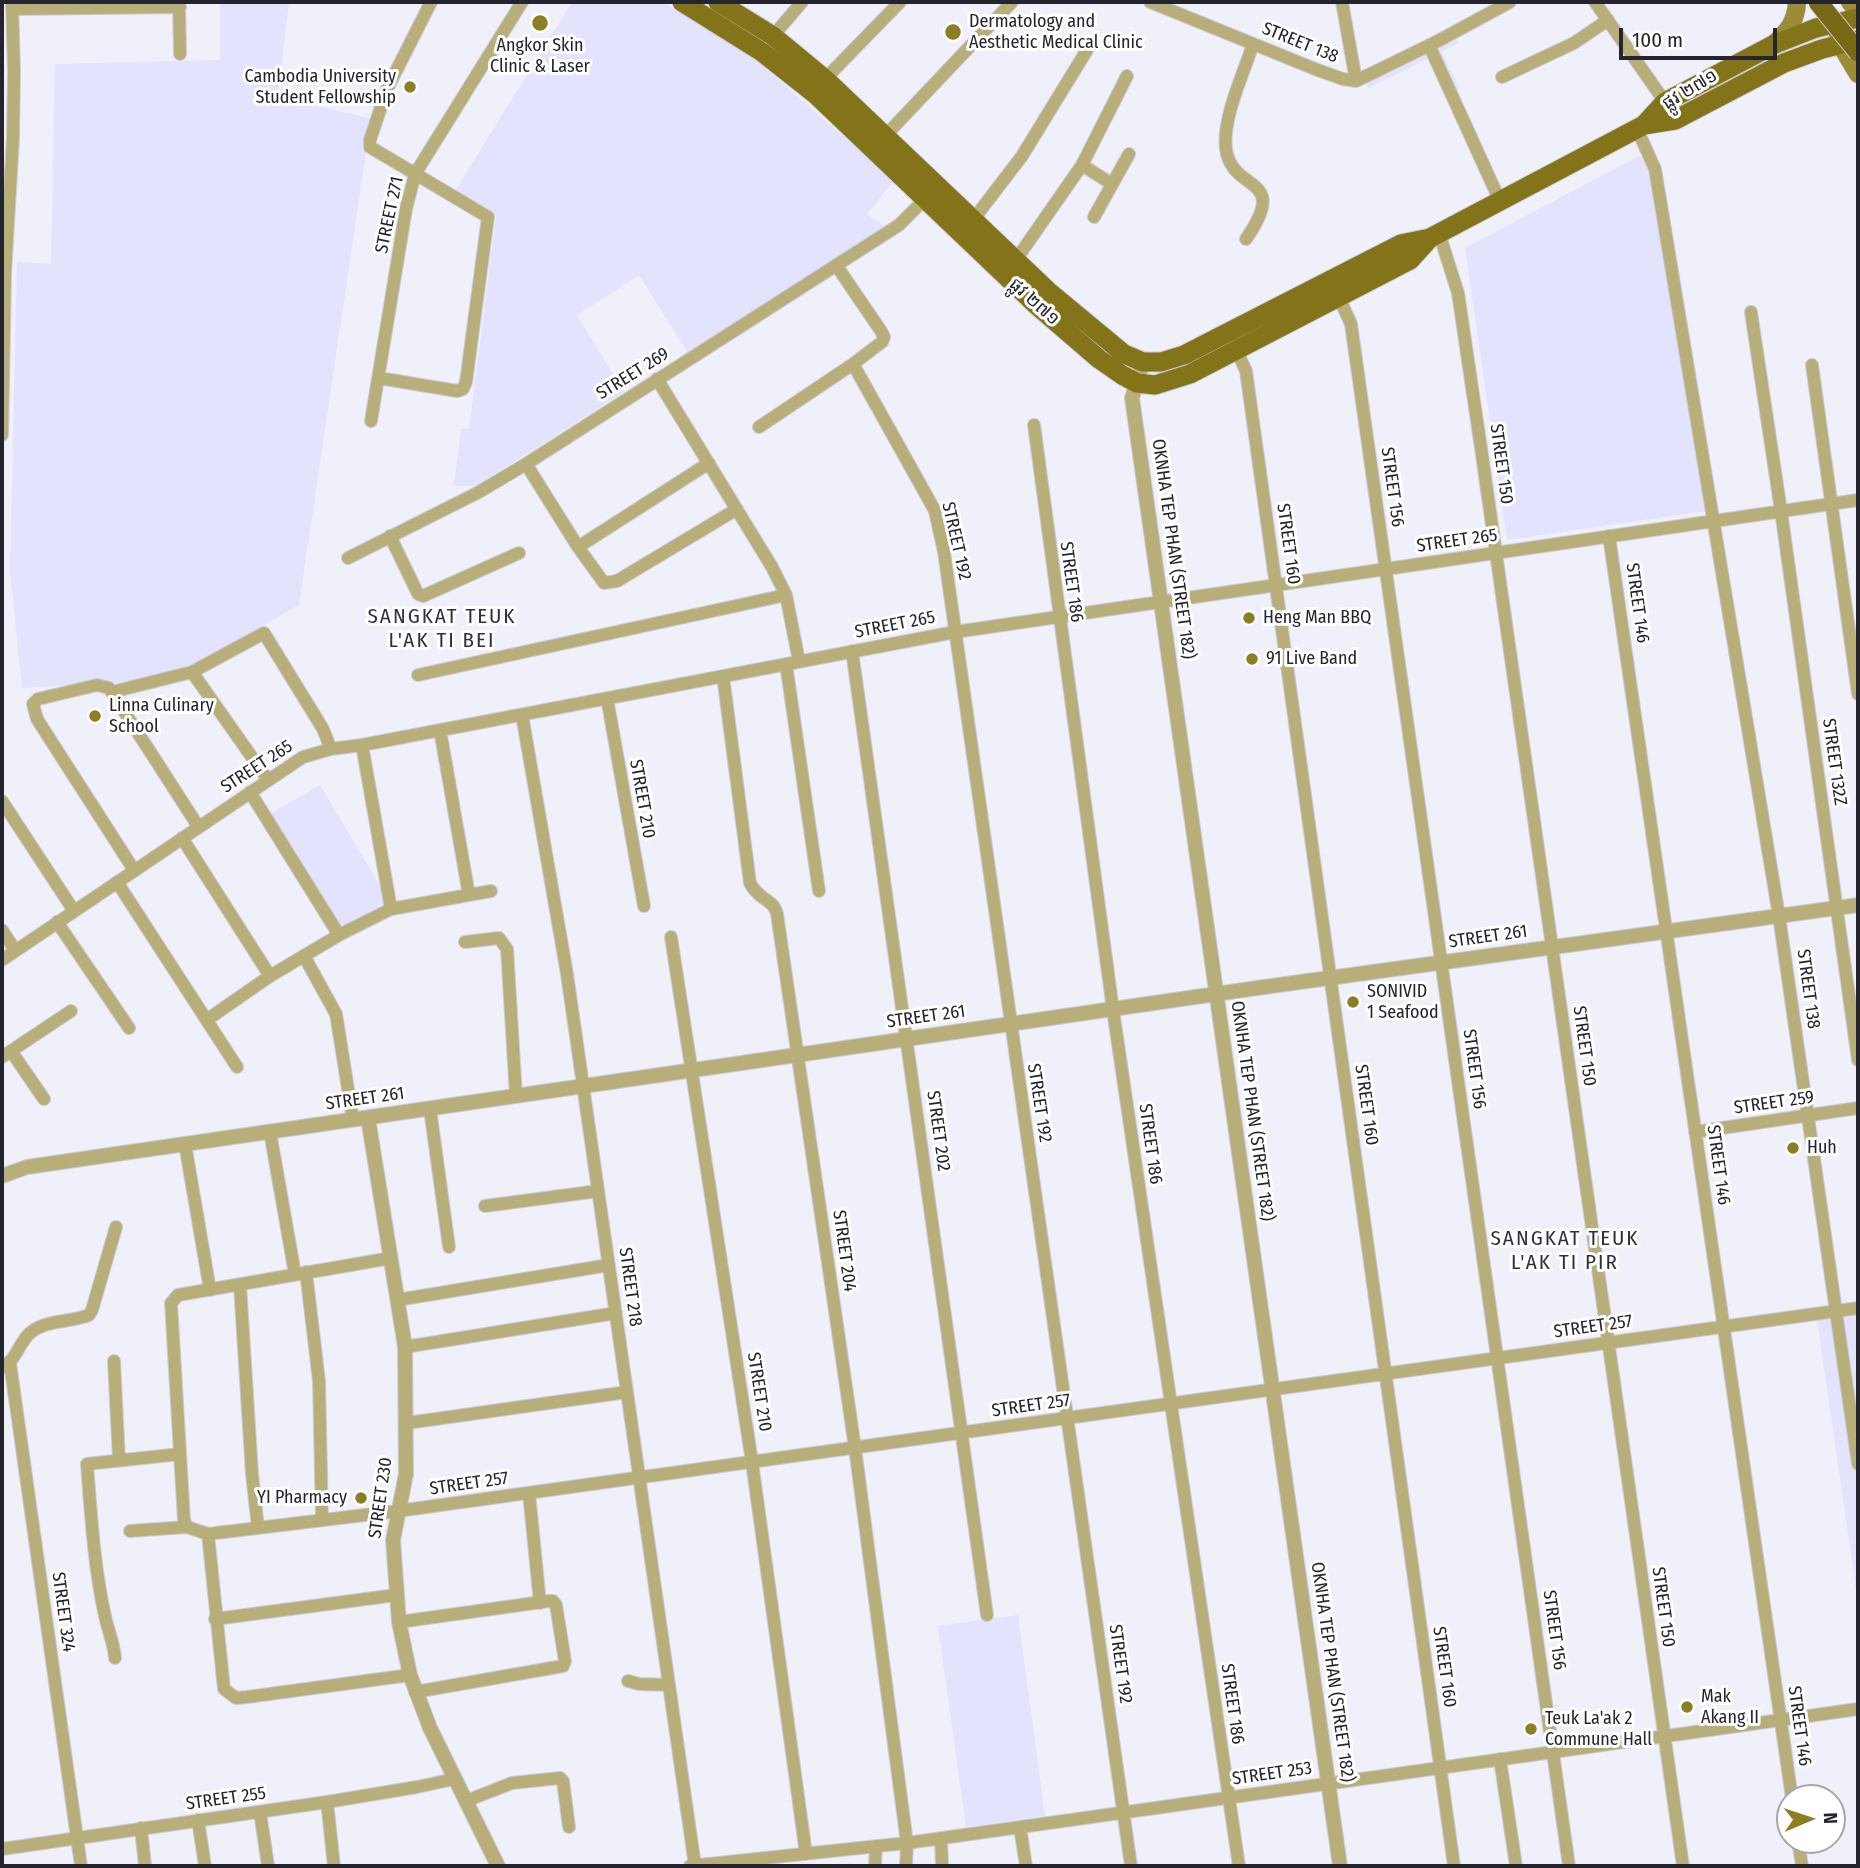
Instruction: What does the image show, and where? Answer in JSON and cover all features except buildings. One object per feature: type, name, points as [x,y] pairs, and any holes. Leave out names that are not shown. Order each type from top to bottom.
[{"type":"highway","points":[[1818,2],[1858,52]]},
{"type":"highway","points":[[1834,2],[1854,17]]},
{"type":"main road","name":"ផ្លូវ ២៧១","points":[[682,2],[762,52],[815,94],[924,200],[1124,354],[1143,362],[1161,362],[1184,355],[1401,244],[1435,236],[1640,127],[1675,120],[1784,63],[1849,42]]},
{"type":"main road","name":"ផ្លូវ ២៧១","points":[[718,2],[773,36],[825,79],[972,220],[1010,268],[1100,359],[1137,383],[1167,383],[1237,351],[1410,260],[1435,236]]},
{"type":"main road","points":[[1775,44],[1790,29],[1796,15],[1797,2]]},
{"type":"main road","name":"ផ្លូវ ២៧១","points":[[1640,127],[1665,102],[1775,44],[1854,17]]},
{"type":"main road","points":[[1854,17],[1839,32],[1849,42],[1858,74]]},
{"type":"street","points":[[379,378],[457,391],[463,389],[466,382],[488,217],[373,149],[370,140],[387,89],[431,2]]},
{"type":"street","name":"STREET 271","points":[[371,421],[406,209],[415,174],[522,2]]},
{"type":"street","points":[[773,36],[802,2]]},
{"type":"street","points":[[825,79],[900,2]]},
{"type":"street","points":[[886,135],[1012,2]]},
{"type":"street","name":"STREET 138","points":[[1150,2],[1343,79],[1356,81],[1510,2]]},
{"type":"street","points":[[1342,2],[1356,81]]},
{"type":"street","points":[[1595,2],[1665,102]]},
{"type":"street","points":[[2,435],[3,274],[12,6],[179,4],[180,54]]},
{"type":"street","points":[[1502,77],[1574,43],[1608,20]]},
{"type":"street","points":[[1246,239],[1261,217],[1264,200],[1258,188],[1232,166],[1226,151],[1225,134],[1253,44]]},
{"type":"street","points":[[1429,45],[1500,201]]},
{"type":"street","points":[[972,220],[1022,156],[1087,50]]},
{"type":"street","points":[[1010,268],[1082,165],[1127,76]]},
{"type":"street","name":"STREET 138","points":[[1640,127],[1655,169],[1715,519],[1779,916],[1858,1464]]},
{"type":"street","points":[[1094,217],[1129,154]]},
{"type":"street","points":[[1082,165],[1112,184]]},
{"type":"street","name":"STREET 269","points":[[348,558],[480,492],[526,464],[899,225],[924,200]]},
{"type":"street","name":"STREET 150","points":[[1435,236],[1458,293],[1682,1866]]},
{"type":"street","points":[[759,427],[853,365],[882,342],[884,337],[836,265]]},
{"type":"street","name":"STREET 156","points":[[1331,280],[1351,324],[1569,1866]]},
{"type":"street","name":"STREET 132Z","points":[[1751,312],[1858,1060]]},
{"type":"street","name":"STREET 160","points":[[1237,351],[1246,372],[1454,1866]]},
{"type":"street","name":"OKNHA TEP PHAN (STREET 182)","points":[[1143,362],[1132,398],[1340,1866]]},
{"type":"street","name":"STREET 192","points":[[853,365],[934,511],[944,552],[1131,1866]]},
{"type":"street","points":[[1812,365],[1858,694]]},
{"type":"street","points":[[657,379],[737,509],[786,596],[799,661]]},
{"type":"street","name":"STREET 186","points":[[1034,425],[1058,617],[1169,1404],[1239,1866]]},
{"type":"street","points":[[578,548],[709,463]]},
{"type":"street","points":[[526,464],[597,577],[608,584],[617,582],[737,509]]},
{"type":"street","name":"STREET 265","points":[[2,960],[303,757],[331,749],[362,746],[955,632],[1858,500]]},
{"type":"street","points":[[390,536],[418,594],[423,596],[519,553]]},
{"type":"street","name":"STREET 146","points":[[1609,536],[1790,1784]]},
{"type":"street","points":[[418,675],[786,596]]},
{"type":"street","points":[[112,692],[192,672],[264,633],[323,729],[331,749]]},
{"type":"street","name":"STREET 202","points":[[852,651],[987,1615]]},
{"type":"street","points":[[786,664],[819,891]]},
{"type":"street","points":[[192,672],[268,780]]},
{"type":"street","name":"STREET 204","points":[[723,676],[750,884],[755,894],[775,908],[855,1448],[906,1843],[906,1866]]},
{"type":"street","points":[[134,870],[37,719],[33,704],[38,699],[104,685],[112,692],[198,827]]},
{"type":"street","name":"STREET 210","points":[[607,698],[644,906]]},
{"type":"street","name":"STREET 218","points":[[522,715],[567,974],[693,1866]]},
{"type":"street","points":[[440,730],[469,895]]},
{"type":"street","points":[[362,746],[391,909]]},
{"type":"street","points":[[250,792],[339,935]]},
{"type":"street","points":[[2,801],[74,911]]},
{"type":"street","points":[[182,838],[270,976]]},
{"type":"street","points":[[117,882],[237,1067]]},
{"type":"street","points":[[208,1019],[270,976],[339,935],[391,909],[491,891]]},
{"type":"street","name":"STREET 261","points":[[2,1176],[27,1167],[1858,905]]},
{"type":"street","points":[[57,922],[129,1028]]},
{"type":"street","points":[[2,930],[15,950]]},
{"type":"street","name":"STREET 210","points":[[671,937],[752,1462],[806,1854]]},
{"type":"street","points":[[465,942],[499,938],[507,949],[516,1096]]},
{"type":"street","points":[[304,956],[336,1014],[360,1119]]},
{"type":"street","points":[[44,1099],[6,1054],[71,1011]]},
{"type":"street","name":"STREET 259","points":[[1695,1132],[1858,1108]]},
{"type":"street","points":[[429,1109],[449,1247]]},
{"type":"street","name":"STREET 230","points":[[360,1119],[391,1258],[405,1346],[407,1474],[393,1540],[399,1622],[415,1692],[454,1779],[498,1866]]},
{"type":"street","points":[[270,1132],[300,1273],[319,1381],[322,1520]]},
{"type":"street","points":[[185,1144],[210,1290]]},
{"type":"street","points":[[485,1206],[598,1191]]},
{"type":"street","points":[[6,1365],[21,1343],[40,1327],[89,1315],[116,1227]]},
{"type":"street","points":[[187,1527],[184,1520],[171,1303],[178,1295],[391,1258]]},
{"type":"street","points":[[397,1300],[609,1265]]},
{"type":"street","points":[[240,1284],[258,1528]]},
{"type":"street","name":"STREET 257","points":[[208,1534],[639,1478],[1858,1308]]},
{"type":"street","points":[[405,1346],[616,1313]]},
{"type":"street","points":[[114,1361],[119,1460]]},
{"type":"street","name":"STREET 324","points":[[6,1365],[81,1866]]},
{"type":"street","points":[[407,1423],[627,1392]]},
{"type":"street","points":[[115,1658],[114,1643],[105,1618],[87,1464],[180,1454]]},
{"type":"street","points":[[529,1493],[540,1603]]},
{"type":"street","points":[[130,1531],[187,1527],[208,1534],[224,1689],[236,1698],[410,1675]]},
{"type":"street","points":[[215,1619],[396,1595]]},
{"type":"street","points":[[399,1622],[553,1601],[556,1605],[565,1661],[563,1666],[415,1692]]},
{"type":"street","points":[[628,1681],[669,1685]]},
{"type":"street","name":"STREET 253","points":[[693,1866],[906,1843],[1858,1709]]},
{"type":"street","points":[[1500,1759],[1516,1866]]},
{"type":"street","points":[[466,1801],[512,1783],[559,1778],[563,1781],[569,1827]]},
{"type":"street","name":"STREET 255","points":[[2,1849],[260,1812],[454,1779]]},
{"type":"street","points":[[327,1801],[334,1866]]},
{"type":"street","points":[[260,1812],[268,1866]]},
{"type":"street","points":[[198,1820],[205,1866]]},
{"type":"street","points":[[1020,1827],[1026,1866]]},
{"type":"street","points":[[141,1828],[145,1866]]},
{"type":"street","points":[[941,1838],[942,1866]]},
{"type":"street","points":[[875,1866],[876,1846]]},
{"type":"shaded area","points":[[220,2],[289,2],[277,102],[288,99],[371,119],[299,605],[175,676],[141,681],[22,688],[10,572],[17,262],[51,264],[55,64],[220,60]]},
{"type":"shaded area","points":[[572,2],[663,2],[757,61],[894,181],[867,214],[884,226],[691,358],[639,275],[577,315],[624,392],[476,486],[454,486],[461,429],[469,429],[496,216],[455,191]]},
{"type":"shaded area","points":[[1451,28],[1458,43],[1442,52],[1459,88],[1444,95],[1428,59],[1368,88],[1361,73]]},
{"type":"shaded area","points":[[1639,156],[1651,171],[1705,511],[1507,540],[1465,248]]},
{"type":"shaded area","points":[[320,785],[389,901],[340,930],[267,816]]},
{"type":"shaded area","points":[[1858,1314],[1858,1603],[1817,1320]]},
{"type":"shaded area","points":[[1018,1615],[1045,1816],[966,1827],[938,1626]]},
{"type":"place","name":"Angkor Skin Clinic & Laser","points":[[540,23]]},
{"type":"place","name":"Dermatology and Aesthetic Medical Clinic","points":[[953,32]]},
{"type":"place","name":"Cambodia University Student Fellowship","points":[[410,87]]},
{"type":"place","name":"Heng Man BBQ","points":[[1249,618]]},
{"type":"place","name":"91 Live Band","points":[[1252,659]]},
{"type":"place","name":"Linna Culinary School","points":[[95,716]]},
{"type":"place","name":"SONIVID 1 Seafood","points":[[1353,1002]]},
{"type":"place","name":"Huh","points":[[1793,1148]]},
{"type":"place","name":"YI Pharmacy","points":[[361,1498]]},
{"type":"place","name":"Mak Akang II","points":[[1687,1707]]},
{"type":"place","name":"Teuk La'ak 2 Commune Hall","points":[[1531,1729]]},
{"type":"district","name":"SANGKAT TEUK L'AK TI BEI","points":[[442,629]]},
{"type":"district","name":"SANGKAT TEUK L'AK TI PIR","points":[[1565,1251]]}]
